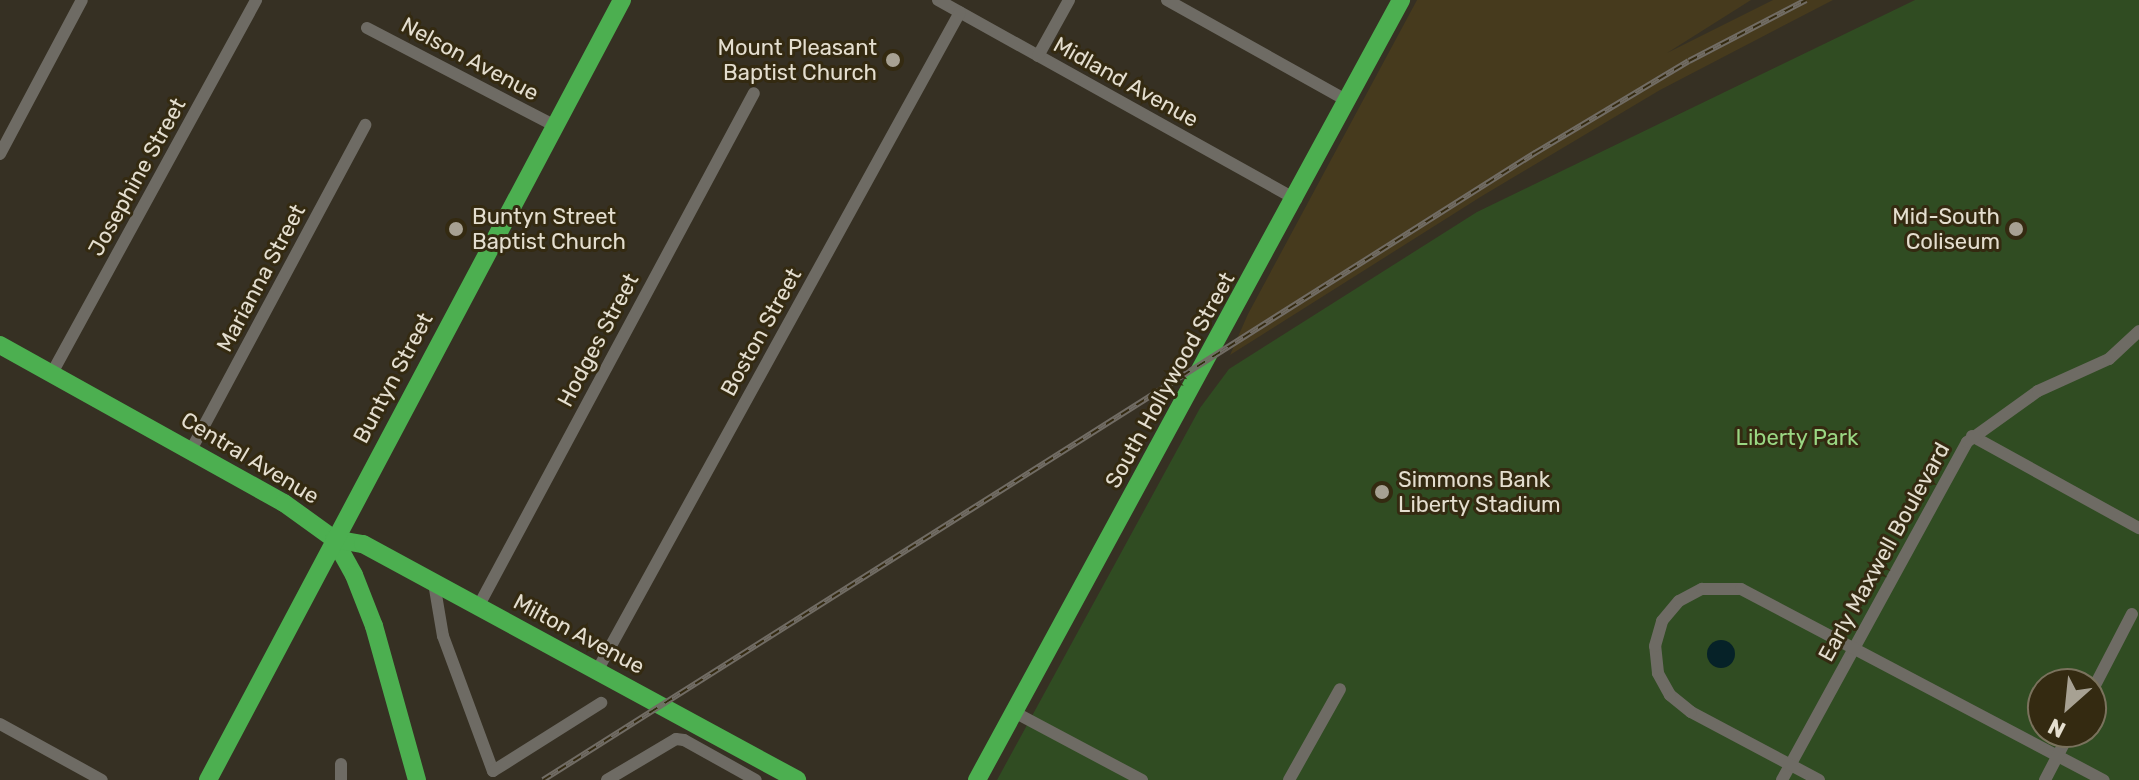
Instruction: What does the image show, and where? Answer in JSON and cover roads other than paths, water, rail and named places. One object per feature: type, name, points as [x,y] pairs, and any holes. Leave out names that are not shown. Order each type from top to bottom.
[{"type":"main road","name":"Buntyn Street","points":[[208,780],[622,0]]},
{"type":"main road","name":"South Hollywood Street","points":[[977,780],[1296,199],[1401,0]]},
{"type":"main road","name":"Central Avenue","points":[[0,345],[284,503],[334,539],[354,575],[374,626],[417,780]]},
{"type":"main road","name":"Milton Avenue","points":[[334,539],[363,544],[797,780]]},
{"type":"street","points":[[0,154],[82,0]]},
{"type":"street","name":"Josephine Street","points":[[52,373],[256,0]]},
{"type":"street","name":"Midland Avenue","points":[[938,0],[1296,199]]},
{"type":"street","points":[[1038,56],[1069,0]]},
{"type":"street","points":[[1167,0],[1348,101]]},
{"type":"street","name":"Boston Street","points":[[597,671],[960,12]]},
{"type":"street","name":"Nelson Avenue","points":[[367,28],[555,126]]},
{"type":"street","name":"Hodges Street","points":[[478,607],[754,93]]},
{"type":"street","name":"Marianna Street","points":[[191,450],[365,125]]},
{"type":"street","name":"Early Maxwell Boulevard","points":[[1782,780],[1853,646],[1972,436],[2038,391],[2109,359],[2139,331]]},
{"type":"street","points":[[1972,436],[2139,528]]},
{"type":"street","points":[[434,583],[443,636],[493,771],[601,703]]},
{"type":"street","points":[[1819,780],[1691,712],[1670,695],[1658,673],[1655,646],[1662,621],[1679,601],[1702,589],[1728,587],[1753,594],[2104,780]]},
{"type":"street","points":[[2104,668],[2132,614]]},
{"type":"street","points":[[1289,780],[1340,689]]},
{"type":"street","points":[[1014,712],[1142,780]]},
{"type":"street","points":[[0,724],[102,780]]},
{"type":"street","points":[[607,780],[676,739],[684,740],[756,780]]},
{"type":"street","points":[[2045,780],[2062,748]]},
{"type":"street","points":[[341,764],[341,780]]},
{"type":"water","points":[[1721,640],[1731,644],[1735,654],[1731,664],[1721,668],[1711,664],[1707,654],[1711,644]]},
{"type":"railway","points":[[543,780],[1535,153],[1689,61],[1806,0]]},
{"type":"place","name":"Mount Pleasant Baptist Church","points":[[893,60]]},
{"type":"place","name":"Buntyn Street Baptist Church","points":[[456,229]]},
{"type":"place","name":"Mid-South Coliseum","points":[[2016,229]]},
{"type":"place","name":"Simmons Bank Liberty Stadium","points":[[1382,492]]},
{"type":"park label","name":"Liberty Park","points":[[1797,438]]}]
